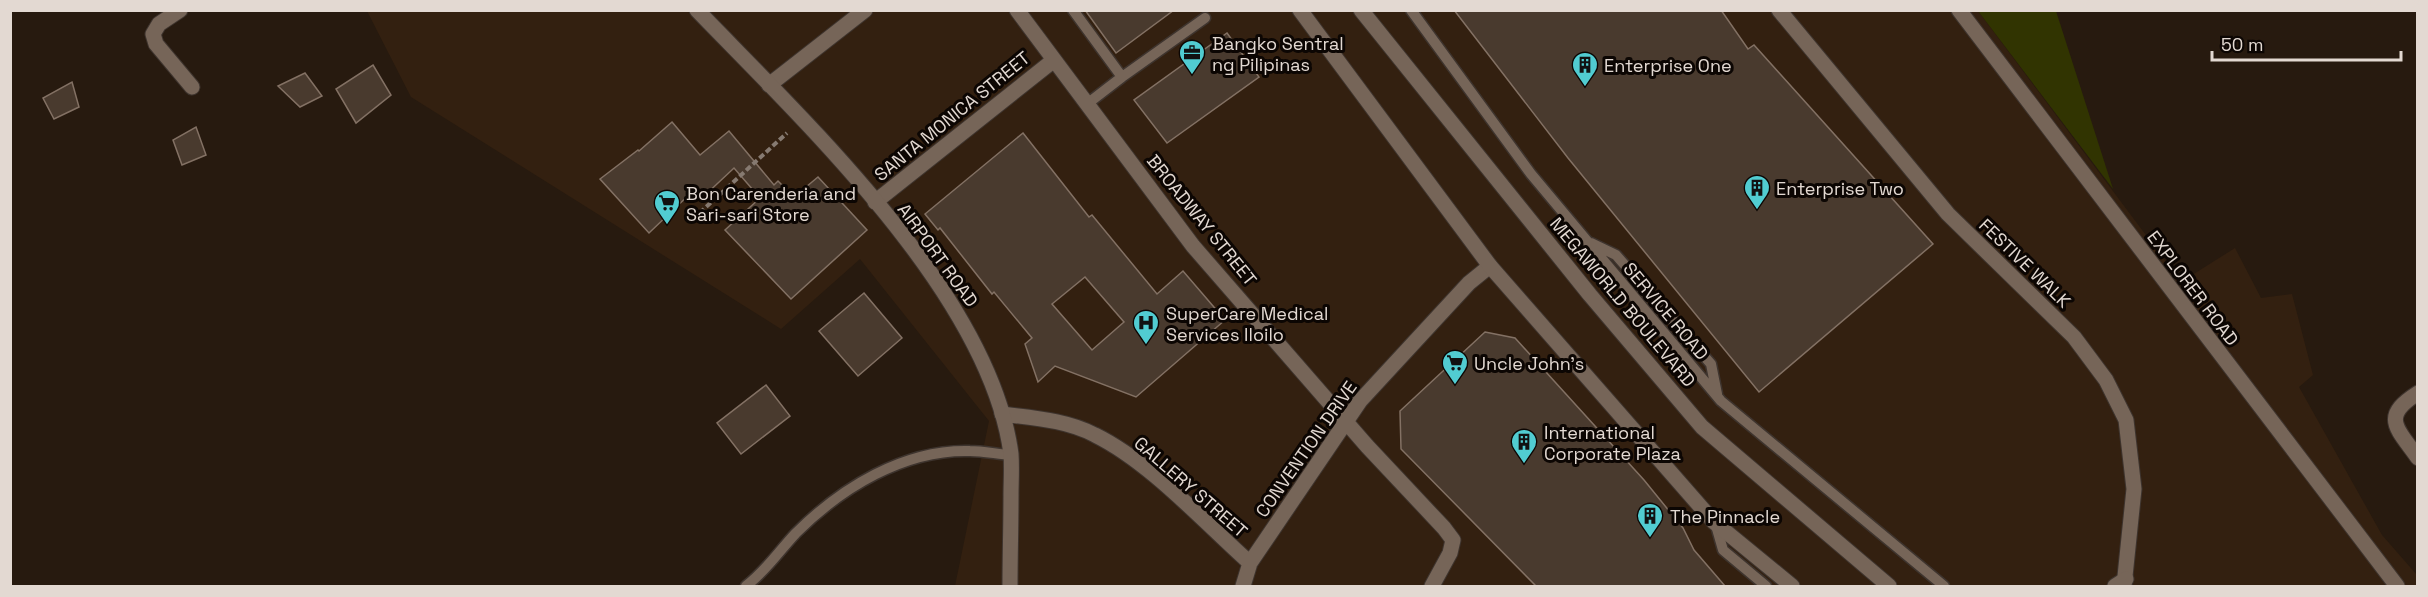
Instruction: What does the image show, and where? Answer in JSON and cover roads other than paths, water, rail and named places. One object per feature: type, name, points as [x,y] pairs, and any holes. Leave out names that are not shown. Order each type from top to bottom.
[{"type":"street","points":[[180,10],[159,24],[153,34],[156,44],[192,87]]},
{"type":"street","name":"AIRPORT ROAD","points":[[697,10],[769,85],[875,202],[960,315],[1002,414],[1011,455],[1010,586]]},
{"type":"street","points":[[769,85],[865,10]]},
{"type":"street","name":"BROADWAY STREET","points":[[1017,10],[1194,246],[1453,540],[1450,553],[1432,586]]},
{"type":"street","points":[[1300,10],[1490,266],[1714,522],[1792,586]]},
{"type":"street","name":"MEGAWORLD BOULEVARD","points":[[1360,10],[1590,296],[1702,427],[1879,581],[1889,586]]},
{"type":"street","name":"FESTIVE WALK","points":[[1779,10],[1948,214],[2074,337],[2106,380],[2126,420],[2134,489],[2122,584]]},
{"type":"street","name":"EXPLORER ROAD","points":[[1959,10],[2397,586]]},
{"type":"street","name":"SANTA MONICA STREET","points":[[875,202],[1054,60]]},
{"type":"street","name":"CONVENTION DRIVE","points":[[1243,586],[1250,563],[1360,401],[1469,283],[1490,266]]},
{"type":"street","points":[[2418,393],[2401,404],[2394,413],[2394,424],[2418,458]]},
{"type":"street","name":"GALLERY STREET","points":[[1002,414],[1050,420],[1095,434],[1137,462],[1250,563]]},
{"type":"lane","points":[[1073,10],[1122,77]]},
{"type":"lane","name":"SERVICE ROAD","points":[[1411,10],[1531,174],[1717,397],[1944,586]]},
{"type":"lane","points":[[1087,104],[1205,18]]},
{"type":"lane","points":[[1586,240],[1616,255],[1711,364],[1717,397]]},
{"type":"lane","points":[[746,586],[773,562],[795,534],[827,506],[883,470],[939,453],[969,451],[1011,455]]},
{"type":"lane","points":[[1714,522],[1723,550],[1766,586]]},
{"type":"place","name":"Bangko Sentral ng Pilipinas","points":[[1192,76]]},
{"type":"place","name":"Enterprise One","points":[[1585,88]]},
{"type":"place","name":"Enterprise Two","points":[[1757,211]]},
{"type":"place","name":"Bon Carenderia and Sari-sari Store","points":[[667,226]]},
{"type":"place","name":"SuperCare Medical Services Iloilo","points":[[1146,346]]},
{"type":"place","name":"Uncle John's","points":[[1455,386]]},
{"type":"place","name":"International Corporate Plaza","points":[[1524,465]]},
{"type":"place","name":"The Pinnacle","points":[[1650,539]]}]
